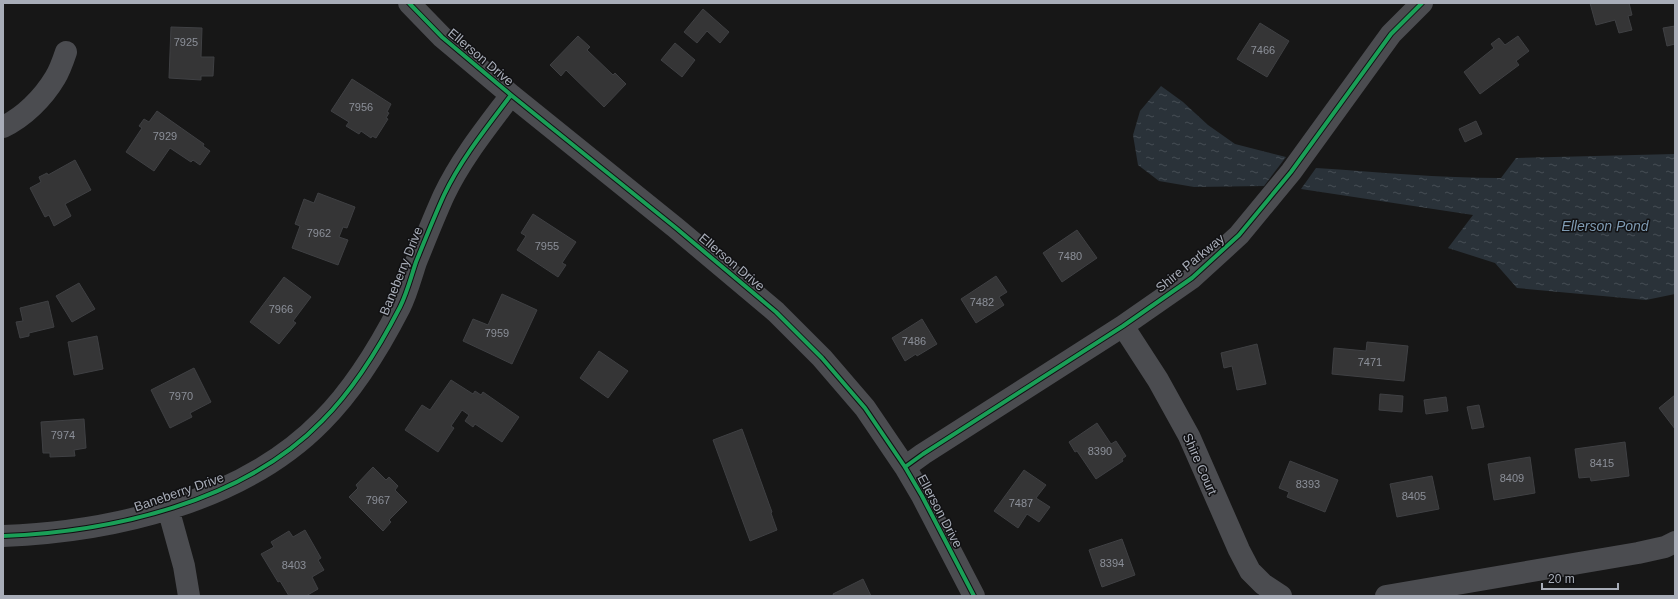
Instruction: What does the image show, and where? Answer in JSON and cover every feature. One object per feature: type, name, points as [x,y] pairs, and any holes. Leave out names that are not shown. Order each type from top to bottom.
[{"type":"street","name":"Ellerson Drive","points":[[409,3],[442,37],[511,95],[676,228],[776,312],[822,358],[865,408],[905,467],[974,596]]},
{"type":"street","name":"Shire Parkway","points":[[905,467],[1123,326],[1192,278],[1239,235],[1291,172],[1391,34],[1422,3]]},
{"type":"street","points":[[3,127],[19,118],[39,100],[56,77],[66,52]]},
{"type":"street","name":"Baneberry Drive","points":[[3,536],[76,530],[122,521],[168,508],[220,490],[251,474],[294,446],[321,422],[346,395],[376,352],[401,305],[426,235],[446,193],[475,142],[511,95]]},
{"type":"street","name":"Shire Court","points":[[1123,326],[1158,380],[1189,436],[1239,550],[1250,571],[1263,584],[1281,596]]},
{"type":"street","points":[[168,508],[184,566],[189,596]]},
{"type":"street","points":[[1386,596],[1638,553],[1665,547],[1675,542]]},
{"type":"water","points":[[1161,86],[1183,102],[1208,125],[1235,144],[1286,157],[1264,186],[1194,187],[1159,181],[1138,165],[1133,135],[1140,111]]},
{"type":"water","name":"Ellerson Pond","points":[[1675,154],[1675,294],[1646,300],[1517,288],[1495,263],[1448,248],[1473,215],[1301,189],[1316,168],[1432,176],[1501,178],[1516,158]]},
{"type":"building","points":[[1590,3],[1629,3],[1632,15],[1628,16],[1632,30],[1619,33],[1615,20],[1596,25]]},
{"type":"building","points":[[703,9],[729,32],[720,43],[707,31],[697,43],[684,32]]},
{"type":"building","points":[[1260,23],[1289,41],[1267,77],[1237,59]]},
{"type":"building","points":[[1675,26],[1675,44],[1667,46],[1663,28]]},
{"type":"building","points":[[171,27],[202,28],[201,57],[214,57],[213,76],[201,76],[201,80],[169,78]]},
{"type":"building","points":[[578,36],[590,47],[587,50],[613,75],[615,73],[626,84],[604,107],[566,70],[561,76],[550,65]]},
{"type":"building","points":[[1518,36],[1529,51],[1516,61],[1519,65],[1480,94],[1464,72],[1494,48],[1491,44],[1499,38],[1505,45]]},
{"type":"building","points":[[675,43],[695,60],[682,77],[661,60]]},
{"type":"building","points":[[352,79],[391,104],[387,112],[389,113],[386,118],[388,119],[376,138],[372,136],[371,138],[361,131],[359,134],[346,126],[349,122],[331,111]]},
{"type":"building","points":[[157,111],[204,144],[203,146],[210,151],[200,165],[193,160],[191,162],[170,148],[154,171],[126,152],[142,128],[139,126],[144,119],[149,122]]},
{"type":"building","points":[[1476,121],[1482,134],[1465,142],[1459,129]]},
{"type":"building","points":[[75,160],[91,190],[65,204],[71,216],[54,226],[49,215],[45,217],[30,188],[41,182],[39,177],[47,173],[48,175]]},
{"type":"building","points":[[318,193],[355,207],[347,228],[343,227],[339,237],[348,240],[338,265],[292,248],[300,226],[295,224],[304,199],[314,203]]},
{"type":"building","points":[[533,214],[576,242],[562,263],[566,265],[558,277],[517,250],[526,236],[521,233]]},
{"type":"building","points":[[1077,230],[1097,258],[1062,282],[1043,253]]},
{"type":"building","points":[[996,276],[1007,292],[999,297],[1004,305],[976,323],[961,299]]},
{"type":"building","points":[[284,277],[311,297],[293,321],[296,323],[279,344],[250,322]]},
{"type":"building","points":[[79,283],[95,309],[72,322],[56,296]]},
{"type":"building","points":[[502,294],[537,310],[512,364],[463,341],[473,319],[488,325]]},
{"type":"building","points":[[48,301],[54,327],[29,333],[29,336],[20,338],[16,322],[23,321],[20,308]]},
{"type":"building","points":[[922,319],[937,344],[917,356],[916,354],[905,361],[892,338]]},
{"type":"building","points":[[97,336],[103,369],[74,375],[68,342]]},
{"type":"building","points":[[1367,342],[1408,346],[1404,381],[1332,374],[1334,348],[1366,351]]},
{"type":"building","points":[[1257,344],[1266,384],[1237,390],[1232,366],[1224,368],[1221,353]]},
{"type":"building","points":[[599,351],[628,371],[608,398],[580,378]]},
{"type":"building","points":[[194,368],[211,402],[190,413],[192,417],[170,428],[151,390]]},
{"type":"building","points":[[451,380],[473,394],[475,391],[481,395],[483,392],[519,417],[502,442],[475,424],[473,427],[465,421],[469,415],[462,410],[451,426],[454,428],[438,452],[405,430],[422,405],[430,410]]},
{"type":"building","points":[[1380,394],[1403,396],[1402,412],[1379,410]]},
{"type":"building","points":[[1675,395],[1675,429],[1659,408]]},
{"type":"building","points":[[1446,397],[1448,411],[1426,414],[1424,400]]},
{"type":"building","points":[[1479,405],[1484,427],[1472,429],[1467,407]]},
{"type":"building","points":[[84,419],[86,448],[74,450],[75,456],[50,457],[50,453],[43,453],[41,422]]},
{"type":"building","points":[[1097,423],[1111,444],[1116,441],[1126,456],[1122,459],[1123,461],[1096,479],[1069,442]]},
{"type":"building","points":[[742,429],[777,530],[750,541],[713,440]]},
{"type":"building","points":[[1625,442],[1629,476],[1591,481],[1590,477],[1579,478],[1575,449]]},
{"type":"building","points":[[1530,457],[1535,493],[1494,500],[1488,464]]},
{"type":"building","points":[[1290,461],[1338,480],[1325,512],[1287,497],[1289,492],[1279,488]]},
{"type":"building","points":[[373,467],[386,480],[389,477],[398,486],[395,490],[407,502],[389,520],[391,522],[383,531],[349,497],[358,488],[356,485]]},
{"type":"building","points":[[1024,470],[1046,485],[1036,498],[1050,507],[1039,522],[1027,514],[1018,528],[994,511]]},
{"type":"building","points":[[1432,476],[1439,509],[1397,517],[1390,484]]},
{"type":"building","points":[[305,530],[321,558],[318,560],[324,570],[312,577],[318,589],[306,596],[289,596],[280,581],[278,582],[261,554],[274,547],[271,542],[289,531],[293,537]]},
{"type":"building","points":[[1122,539],[1135,575],[1102,587],[1089,550]]},
{"type":"building","points":[[863,579],[871,596],[834,596],[833,594]]},
{"type":"cycle path","points":[[409,3],[442,37],[511,95],[676,228],[776,312],[822,358],[865,408],[905,467],[922,496],[974,596]]},
{"type":"cycle path","points":[[905,467],[1123,326],[1192,278],[1239,235],[1291,172],[1391,34],[1422,3]]},
{"type":"cycle path","points":[[3,536],[88,528],[131,519],[174,507],[215,492],[254,473],[290,449],[322,421],[345,395],[366,367],[392,322],[407,291],[416,262],[444,195],[458,169],[511,95]]}]
